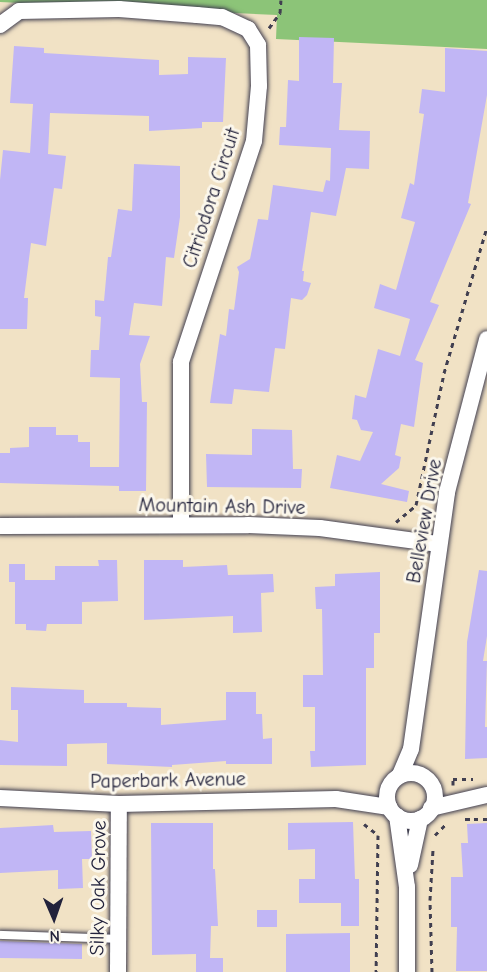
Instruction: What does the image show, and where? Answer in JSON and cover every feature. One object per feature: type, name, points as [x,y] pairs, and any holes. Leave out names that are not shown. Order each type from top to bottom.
[{"type":"street","points":[[0,25],[20,11],[119,9],[197,15],[222,17],[248,29],[258,45]]},
{"type":"street","name":"Citriodora Circuit","points":[[181,525],[181,362],[254,141],[259,86],[258,45]]},
{"type":"street","name":"Belleview Drive","points":[[395,781],[411,749],[447,492],[487,339]]},
{"type":"street","name":"Mountain Ash Drive","points":[[1,526],[181,525],[320,528],[439,544]]},
{"type":"street","name":"Belleview Drive","points":[[415,712],[417,752],[428,781]]},
{"type":"street","points":[[393,812],[402,819],[487,795],[458,792],[428,781],[415,773],[395,781],[393,812],[406,887],[407,972]]},
{"type":"street","name":"Paperbark Avenue","points":[[0,798],[119,804],[336,799],[376,792],[395,781]]},
{"type":"street","points":[[406,887],[434,792],[428,781]]},
{"type":"street","name":"Paperbark Avenue","points":[[336,799],[393,812]]},
{"type":"street","name":"Silky Oak Grove","points":[[118,972],[119,804]]},
{"type":"lane","points":[[0,935],[118,939]]},
{"type":"path","points":[[258,45],[280,13],[281,0]]},
{"type":"path","points":[[393,538],[396,521],[416,505],[444,373],[487,227]]},
{"type":"path","points":[[458,819],[487,819]]},
{"type":"path","points":[[433,836],[450,820]]},
{"type":"path","points":[[364,824],[378,835],[376,972]]},
{"type":"path","points":[[432,972],[430,900],[433,847]]},
{"type":"green space","points":[[0,0],[487,0],[487,49],[276,39],[277,15],[0,2]]},
{"type":"building","points":[[299,37],[334,38],[333,83],[342,83],[339,130],[370,131],[369,169],[346,168],[336,216],[311,212],[302,271],[304,271],[303,281],[311,283],[307,295],[302,300],[291,298],[285,349],[275,348],[269,392],[234,389],[232,404],[210,403],[220,334],[226,336],[229,309],[234,310],[239,272],[237,267],[250,259],[258,219],[268,220],[273,185],[323,192],[326,180],[330,181],[331,148],[279,145],[280,127],[286,127],[288,80],[299,81]]},
{"type":"building","points":[[14,46],[44,48],[44,53],[159,60],[159,75],[188,74],[188,57],[226,58],[223,122],[202,122],[202,128],[149,131],[149,116],[50,113],[48,154],[66,156],[62,189],[54,188],[46,246],[31,243],[24,298],[28,298],[27,329],[0,329],[0,180],[3,150],[30,153],[33,104],[10,103]]},
{"type":"building","points":[[445,48],[487,51],[487,95],[468,203],[471,204],[430,302],[439,305],[415,360],[423,363],[414,427],[401,424],[395,455],[401,457],[399,468],[381,484],[409,491],[407,502],[330,488],[337,455],[360,461],[373,432],[361,430],[357,420],[352,419],[355,395],[366,398],[378,349],[400,356],[410,319],[374,308],[380,284],[396,290],[415,222],[401,218],[410,183],[414,185],[424,114],[419,113],[422,89],[445,92]]},
{"type":"building","points":[[134,164],[180,166],[180,217],[174,258],[166,257],[162,306],[134,303],[129,335],[150,336],[140,364],[142,402],[147,402],[146,491],[119,491],[119,486],[0,483],[0,453],[10,453],[10,448],[29,447],[29,427],[56,427],[56,435],[78,435],[78,442],[90,442],[90,467],[119,467],[120,378],[90,377],[91,350],[99,350],[101,317],[95,316],[95,300],[104,301],[108,257],[111,257],[118,209],[132,211]]},
{"type":"building","points":[[252,429],[292,430],[293,469],[302,469],[301,488],[207,487],[206,454],[252,455]]},
{"type":"building","points":[[98,560],[117,560],[118,601],[82,602],[82,624],[47,624],[46,631],[26,630],[26,624],[15,624],[15,582],[9,582],[9,564],[25,564],[25,580],[55,580],[55,566],[99,566]]},
{"type":"building","points":[[144,560],[183,560],[183,567],[227,565],[228,575],[273,574],[274,592],[261,593],[262,632],[233,633],[233,616],[144,620]]},
{"type":"building","points":[[479,570],[487,571],[487,636],[483,661],[487,661],[485,727],[487,727],[487,758],[465,759],[467,642]]},
{"type":"building","points":[[380,572],[380,633],[374,633],[374,668],[366,668],[366,765],[311,767],[310,751],[315,751],[315,707],[303,707],[303,675],[323,675],[322,609],[316,609],[315,587],[335,586],[335,574]]},
{"type":"building","points":[[11,687],[84,690],[84,703],[127,703],[127,707],[161,708],[161,725],[226,720],[226,692],[256,692],[256,714],[262,714],[263,739],[272,738],[272,764],[226,764],[226,761],[172,765],[172,767],[107,764],[107,743],[67,744],[67,766],[0,765],[0,740],[18,742],[18,710],[11,710]]},
{"type":"building","points":[[353,822],[355,879],[359,879],[359,926],[341,926],[341,903],[299,903],[299,879],[315,879],[315,849],[288,850],[288,823]]},
{"type":"building","points":[[151,823],[213,823],[213,869],[215,869],[218,926],[211,926],[210,958],[223,958],[223,972],[196,972],[196,954],[152,955]]},
{"type":"building","points":[[487,823],[487,971],[456,971],[457,927],[451,927],[451,877],[463,877],[461,843],[468,843],[467,824]]},
{"type":"building","points":[[53,825],[54,832],[91,831],[92,859],[82,859],[83,888],[58,889],[58,870],[0,873],[0,828]]},
{"type":"building","points":[[257,910],[277,910],[277,927],[257,927]]},
{"type":"building","points":[[350,933],[350,972],[286,972],[286,934]]},
{"type":"building","points":[[0,941],[82,944],[82,959],[0,958]]}]
